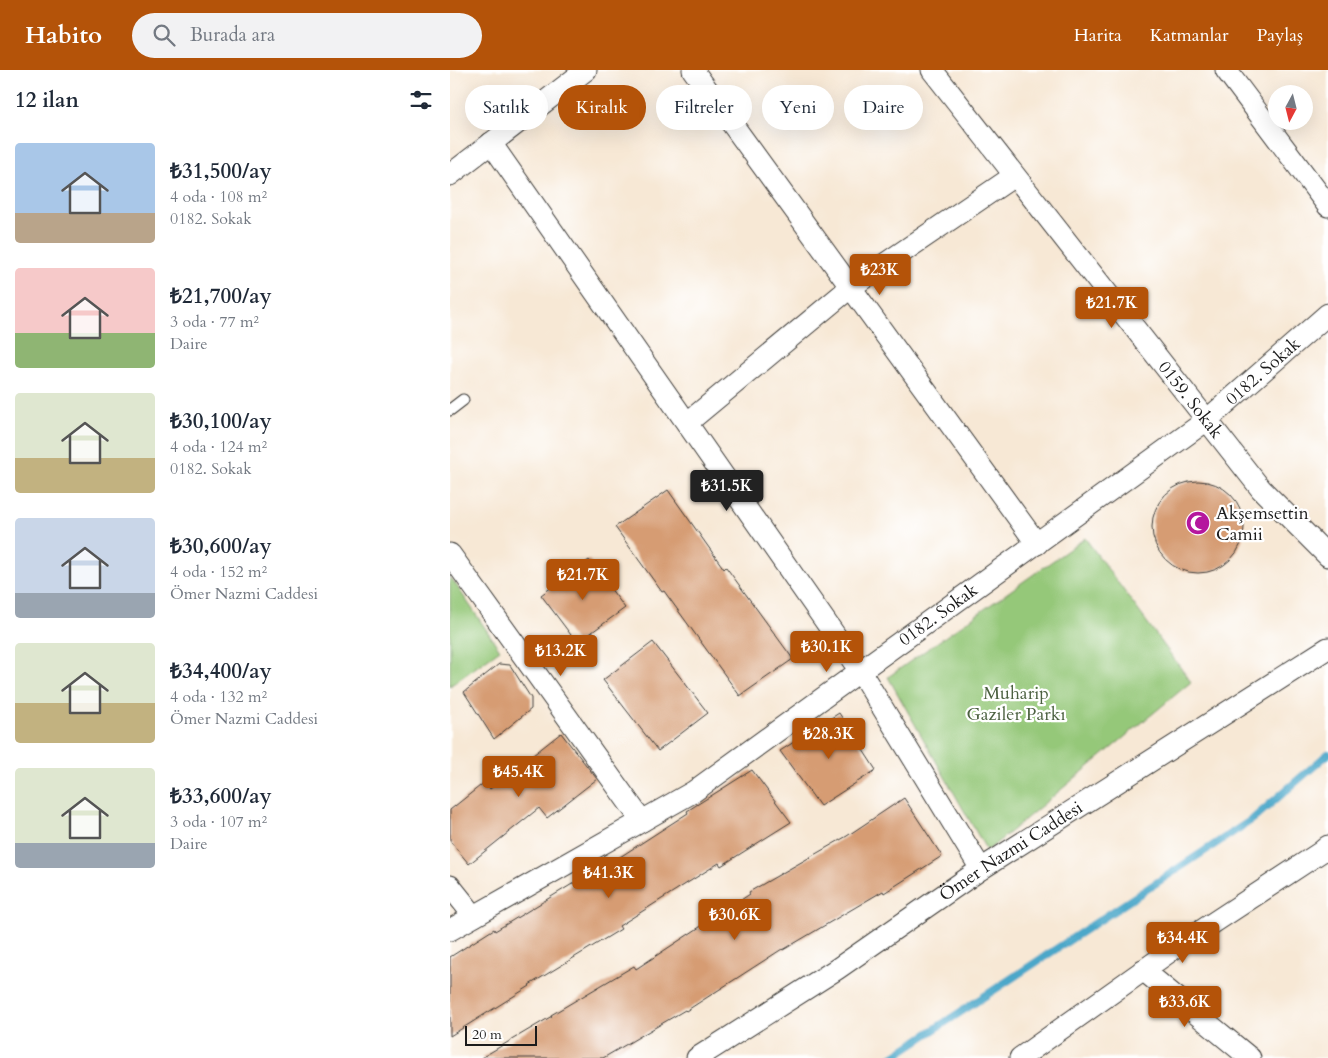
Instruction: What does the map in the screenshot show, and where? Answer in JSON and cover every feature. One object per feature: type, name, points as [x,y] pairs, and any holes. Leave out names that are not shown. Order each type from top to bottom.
[{"type":"street","points":[[450,175],[586,70]]},
{"type":"street","points":[[693,70],[1037,544]]},
{"type":"street","name":"0159. Sokak","points":[[932,70],[1261,488],[1328,556]]},
{"type":"street","points":[[1226,70],[1328,206]]},
{"type":"street","points":[[491,144],[860,671],[981,869]]},
{"type":"street","points":[[687,423],[851,287],[1014,176]]},
{"type":"street","name":"0182. Sokak","points":[[450,930],[693,792],[1207,420],[1328,314]]},
{"type":"street","points":[[450,554],[642,821]]},
{"type":"street","name":"Ömer Nazmi Caddesi","points":[[698,1058],[837,968],[981,869],[1328,648]]},
{"type":"street","points":[[1020,1058],[1172,950],[1328,846]]},
{"type":"street","points":[[450,886],[474,916]]},
{"type":"street","points":[[1143,970],[1250,1058]]},
{"type":"lane","points":[[450,410],[463,400]]},
{"type":"green space","name":"Muharip Gaziler Parkı","points":[[1085,538],[1191,682],[987,851],[888,677]]},
{"type":"green space","points":[[450,576],[500,650],[450,686]]},
{"type":"building","name":"Akşemsettin Camii","points":[[1198,481],[1216,484],[1231,494],[1241,509],[1244,527],[1241,545],[1231,560],[1216,570],[1198,573],[1180,570],[1165,560],[1155,545],[1152,527],[1155,509],[1165,494],[1180,484]]},
{"type":"building","points":[[668,490],[724,569],[726,567],[793,659],[740,696],[615,527]]},
{"type":"building","points":[[589,560],[625,608],[577,643],[541,595]]},
{"type":"building","points":[[653,642],[708,713],[658,751],[603,680]]},
{"type":"building","points":[[499,664],[510,665],[531,698],[531,709],[494,739],[464,692]]},
{"type":"building","points":[[839,713],[876,770],[820,806],[780,751]]},
{"type":"building","points":[[561,733],[597,779],[547,818],[539,808],[469,864],[450,841],[450,810],[485,782],[490,789]]},
{"type":"building","points":[[752,770],[791,822],[721,866],[719,863],[619,926],[621,929],[450,1036],[450,957],[587,875],[589,877]]},
{"type":"building","points":[[904,798],[942,856],[884,893],[883,891],[782,949],[686,1011],[603,1058],[481,1058],[634,966],[636,969],[750,894],[749,892],[847,836]]},
{"type":"waterway","points":[[891,1058],[1253,819],[1328,754]]},
{"type":"place","name":"Akşemsettin Camii","points":[[1198,523]]}]
